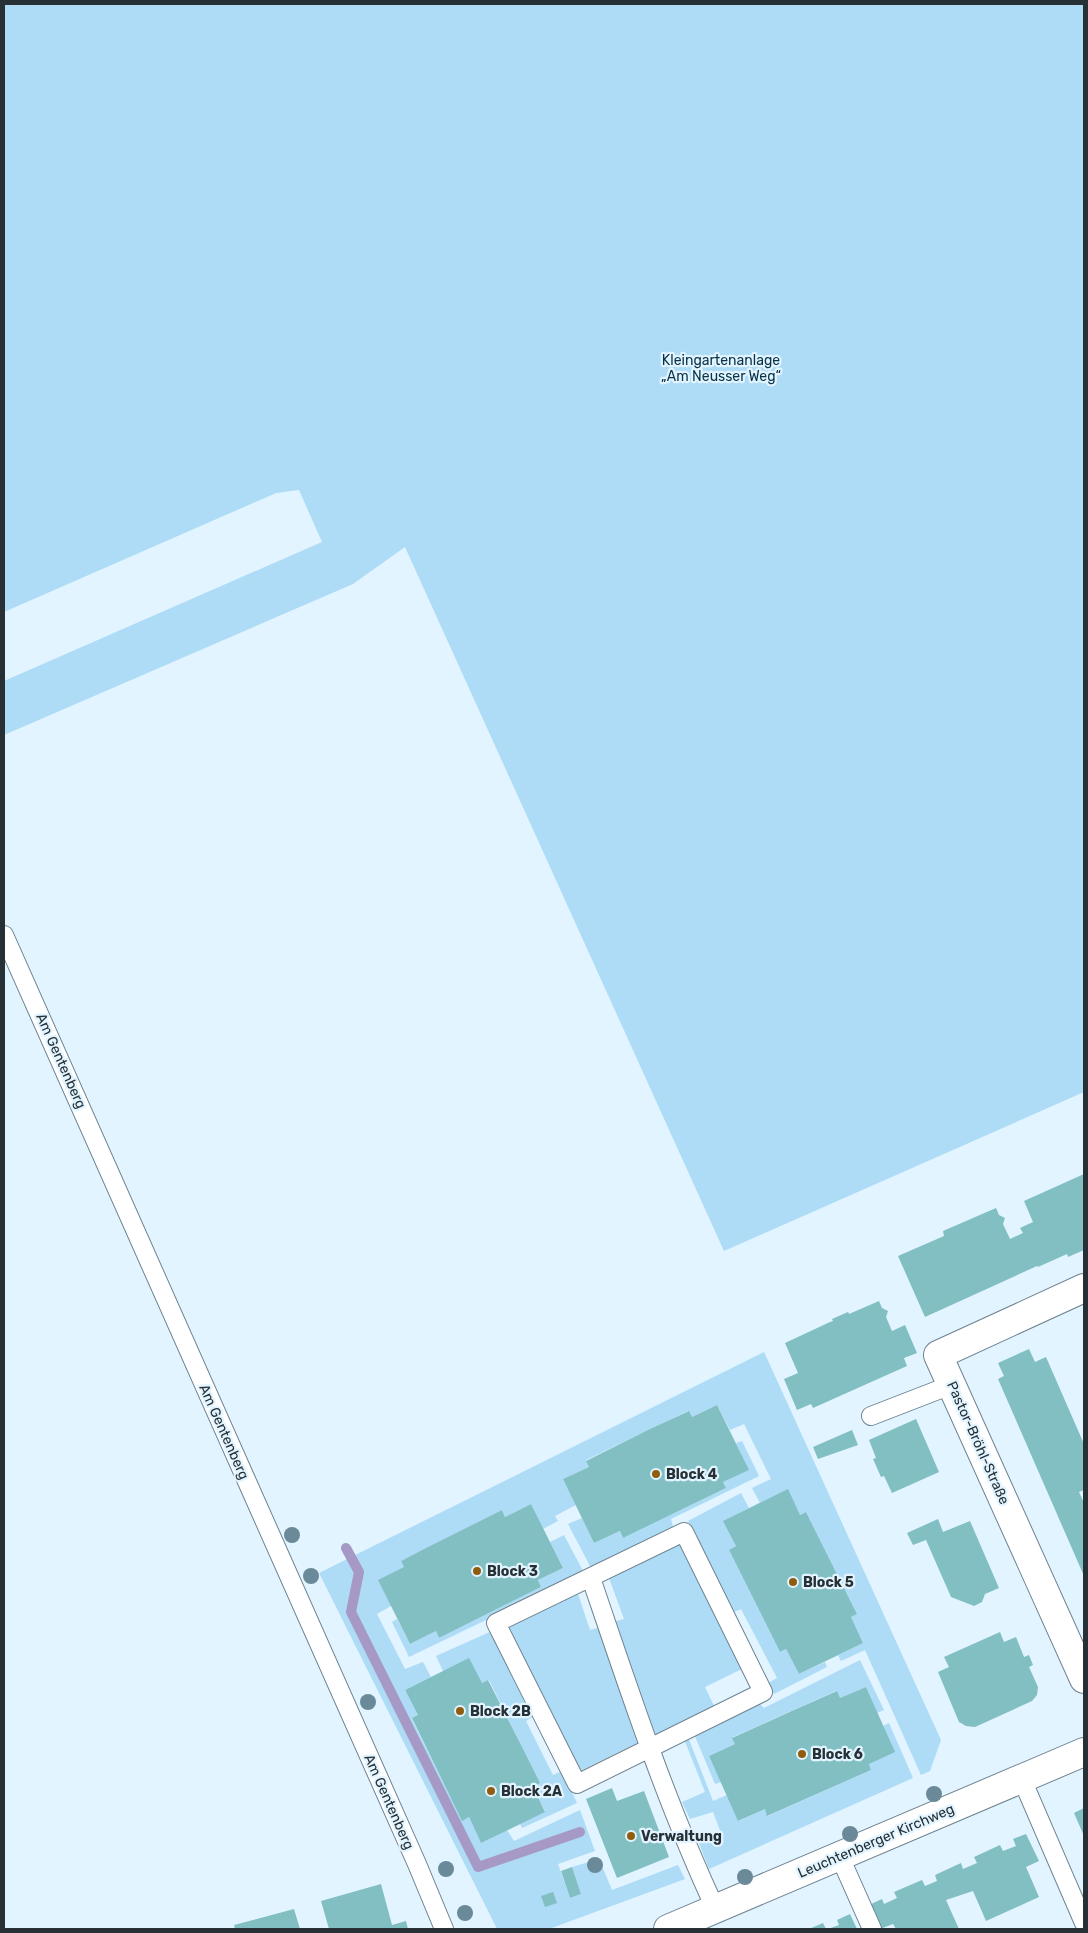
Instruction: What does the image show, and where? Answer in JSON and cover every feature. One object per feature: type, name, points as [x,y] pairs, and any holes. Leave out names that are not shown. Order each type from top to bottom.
[{"type":"street","name":"Pastor-Bröhl-Straße","points":[[1084,1288],[938,1355],[1084,1679]]},
{"type":"street","name":"Leuchtenberger Kirchweg","points":[[668,1929],[840,1857],[1021,1777],[1084,1752]]},
{"type":"lane","name":"Am Gentenberg","points":[[4,935],[417,1864],[444,1929]]},
{"type":"lane","points":[[871,1416],[951,1385]]},
{"type":"lane","points":[[684,1532],[763,1692],[649,1748],[577,1784],[496,1623],[684,1532]]},
{"type":"lane","points":[[591,1578],[649,1748],[698,1873],[716,1910]]},
{"type":"lane","points":[[1021,1777],[1084,1923]]},
{"type":"lane","points":[[840,1857],[872,1929]]},
{"type":"green space","name":"Kleingartenanlage „Am Neusser Weg“","points":[[4,4],[1084,4],[1084,1092],[724,1251],[405,547],[353,584],[4,735],[4,681],[322,542],[299,490],[276,493],[4,612]]},
{"type":"green space","points":[[764,1352],[941,1740],[930,1771],[921,1775],[865,1650],[841,1661],[838,1655],[863,1643],[851,1617],[857,1614],[806,1512],[800,1515],[787,1490],[760,1503],[752,1488],[771,1479],[744,1424],[730,1430],[717,1405],[692,1417],[688,1411],[586,1460],[589,1467],[563,1479],[576,1505],[555,1516],[558,1521],[543,1529],[531,1504],[505,1517],[502,1510],[401,1561],[404,1567],[391,1606],[377,1614],[405,1669],[423,1662],[431,1677],[405,1690],[418,1715],[412,1719],[462,1820],[469,1817],[481,1843],[507,1830],[514,1841],[580,1810],[595,1851],[558,1864],[570,1898],[581,1894],[572,1867],[599,1859],[612,1890],[678,1865],[685,1879],[549,1929],[497,1929],[319,1573]]},
{"type":"green space","points":[[742,1441],[759,1476],[671,1519],[673,1527],[591,1568],[568,1524],[582,1518],[594,1543],[620,1531],[623,1538],[726,1488],[723,1482],[748,1470],[736,1443]]},
{"type":"green space","points":[[741,1493],[749,1508],[724,1521],[736,1546],[729,1550],[780,1652],[786,1649],[799,1674],[825,1662],[827,1667],[774,1694],[768,1683],[777,1678],[741,1609],[732,1613],[688,1521]]},
{"type":"green space","points":[[564,1535],[584,1573],[409,1657],[392,1622],[397,1619],[410,1644],[436,1631],[439,1638],[541,1587],[538,1580],[563,1568],[550,1542]]},
{"type":"green space","points":[[680,1542],[742,1669],[705,1687],[714,1706],[653,1737],[613,1622],[624,1619],[609,1578]]},
{"type":"green space","points":[[578,1594],[590,1630],[598,1628],[637,1743],[580,1771],[509,1627]]},
{"type":"green space","points":[[492,1631],[534,1716],[526,1721],[553,1775],[562,1771],[577,1803],[522,1828],[520,1824],[545,1811],[533,1786],[539,1782],[489,1680],[482,1683],[443,1671],[436,1656]]},
{"type":"green space","points":[[860,1660],[884,1710],[877,1713],[866,1687],[840,1698],[836,1691],[733,1737],[735,1744],[709,1756],[721,1782],[715,1784],[694,1734],[759,1703],[764,1708]]},
{"type":"green space","points":[[889,1723],[913,1778],[709,1869],[698,1841],[721,1833],[713,1812],[690,1819],[682,1802],[705,1792],[684,1739],[688,1737],[713,1801],[727,1795],[739,1821],[765,1809],[768,1816],[871,1770],[869,1764],[883,1726]]},
{"type":"building","points":[[1084,1174],[1084,1250],[1068,1257],[1067,1254],[1037,1266],[925,1317],[898,1256],[944,1236],[943,1231],[996,1208],[999,1215],[1005,1218],[1003,1224],[1010,1239],[1023,1233],[1020,1228],[1033,1222],[1024,1201]]},
{"type":"building","points":[[879,1301],[882,1308],[888,1311],[886,1317],[892,1331],[905,1325],[917,1353],[904,1358],[907,1366],[813,1408],[811,1404],[797,1410],[784,1379],[798,1373],[785,1343],[833,1321],[832,1319]]},
{"type":"building","points":[[1029,1349],[1035,1362],[1046,1357],[1084,1444],[1084,1490],[1079,1492],[1084,1503],[1084,1576],[998,1379],[1004,1376],[998,1363]]},
{"type":"building","name":"Block 4","points":[[717,1405],[749,1470],[723,1482],[726,1488],[623,1538],[620,1531],[594,1543],[563,1479],[589,1467],[586,1461],[650,1429],[689,1411],[692,1417]]},
{"type":"building","points":[[916,1419],[939,1472],[892,1493],[884,1476],[881,1477],[873,1459],[876,1458],[869,1440]]},
{"type":"building","points":[[852,1430],[858,1445],[818,1459],[813,1447]]},
{"type":"building","name":"Block 5","points":[[788,1489],[800,1515],[806,1512],[857,1614],[851,1617],[863,1643],[799,1674],[786,1649],[780,1652],[729,1550],[736,1546],[723,1521]]},
{"type":"building","name":"Block 3","points":[[531,1504],[563,1568],[538,1580],[541,1587],[439,1638],[436,1631],[410,1644],[378,1580],[404,1567],[401,1561],[502,1510],[505,1517]]},
{"type":"building","points":[[938,1519],[943,1532],[970,1521],[999,1588],[985,1594],[982,1602],[974,1606],[951,1597],[926,1540],[913,1545],[907,1533]]},
{"type":"building","points":[[1000,1632],[1004,1642],[1016,1637],[1024,1657],[1029,1655],[1033,1665],[1029,1667],[1038,1687],[1037,1695],[1032,1701],[975,1727],[966,1726],[959,1722],[938,1672],[949,1667],[944,1657]]},
{"type":"building","points":[[469,1658],[482,1683],[488,1680],[540,1783],[533,1786],[545,1812],[481,1843],[469,1817],[462,1821],[412,1718],[418,1715],[405,1690]]},
{"type":"building","name":"Block 6","points":[[866,1687],[895,1752],[869,1764],[871,1770],[767,1816],[765,1809],[738,1821],[709,1756],[735,1744],[732,1738],[837,1691],[840,1698]]},
{"type":"building","name":"Verwaltung","points":[[612,1788],[617,1801],[644,1791],[669,1857],[617,1878],[586,1799]]},
{"type":"building","points":[[1084,1808],[1084,1836],[1074,1813]]},
{"type":"building","points":[[1026,1834],[1039,1861],[1026,1867],[1039,1897],[986,1921],[973,1891],[946,1900],[959,1929],[896,1929],[893,1924],[880,1929],[869,1905],[882,1899],[884,1904],[897,1898],[894,1892],[922,1880],[925,1886],[937,1881],[935,1875],[961,1863],[963,1869],[977,1863],[974,1857],[1000,1845],[1003,1851],[1016,1846],[1013,1839]]},
{"type":"building","points":[[572,1867],[581,1894],[570,1898],[561,1871]]},
{"type":"building","points":[[381,1884],[392,1925],[406,1921],[408,1929],[329,1929],[321,1901]]},
{"type":"building","points":[[553,1892],[557,1903],[545,1907],[541,1896]]},
{"type":"building","points":[[294,1909],[300,1929],[235,1929],[234,1925]]},
{"type":"building","points":[[850,1914],[857,1929],[828,1929],[839,1925],[837,1920]]},
{"type":"building","points":[[823,1923],[826,1929],[809,1929]]},
{"type":"waterway","points":[[346,1548],[359,1572],[351,1612],[478,1867],[580,1832]]},
{"type":"place","name":"Block 4","points":[[656,1474]]},
{"type":"place","name":"Block 3","points":[[477,1571]]},
{"type":"place","name":"Block 5","points":[[793,1582]]},
{"type":"place","name":"Block 2B","points":[[460,1711]]},
{"type":"place","name":"Block 6","points":[[802,1754]]},
{"type":"place","name":"Block 2A","points":[[491,1791]]},
{"type":"place","name":"Verwaltung","points":[[631,1836]]}]
